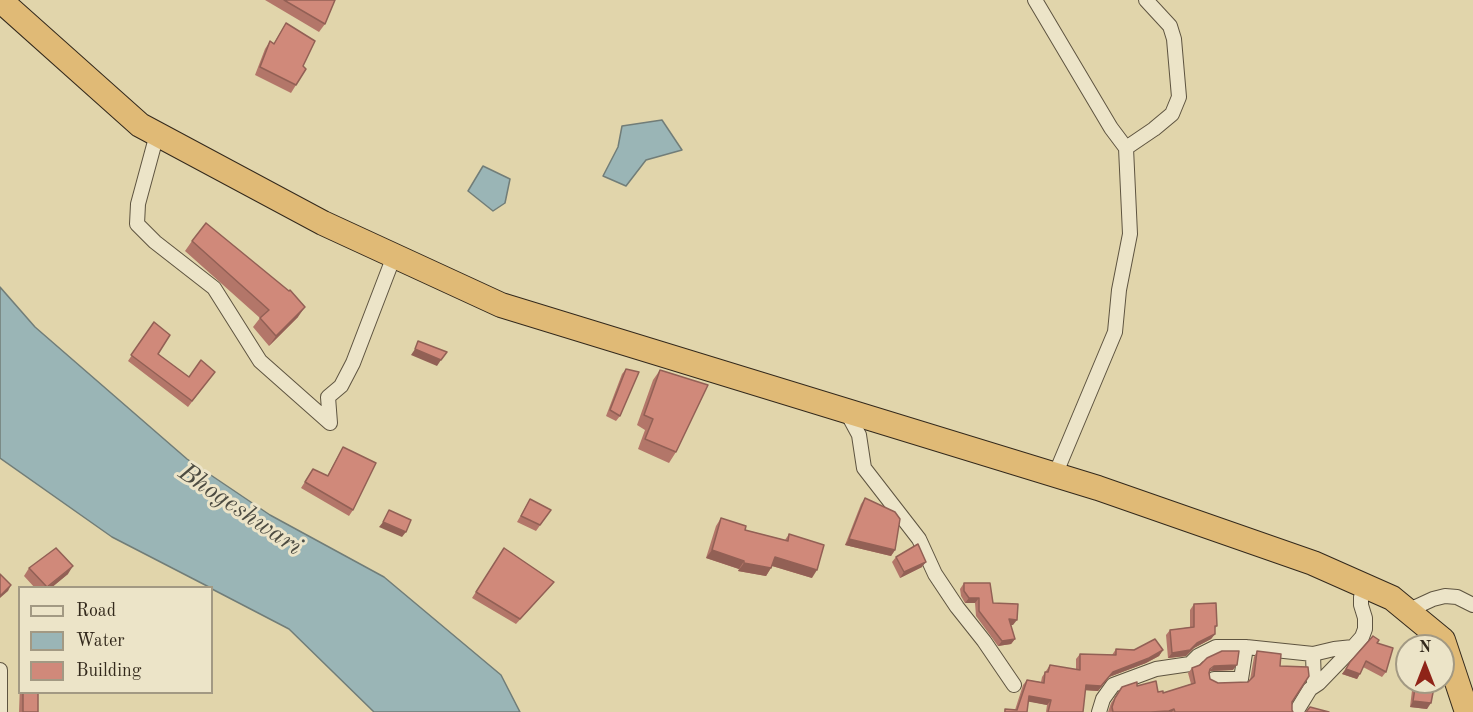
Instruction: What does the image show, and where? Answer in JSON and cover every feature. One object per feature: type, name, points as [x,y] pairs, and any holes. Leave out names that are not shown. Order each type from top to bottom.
[{"type":"highway","points":[[0,0],[140,125],[323,223],[501,305],[1098,488],[1313,563],[1392,598],[1443,640],[1460,708]]},
{"type":"street","points":[[1035,0],[1111,128],[1126,148],[1130,234],[1119,290],[1115,332],[1055,475]]},
{"type":"street","points":[[1126,148],[1172,114],[1179,97],[1174,39],[1170,26],[1146,0]]},
{"type":"street","points":[[157,134],[138,204],[137,224],[155,242],[214,288],[260,362],[330,423],[328,397],[341,386],[353,363],[394,256]]},
{"type":"street","points":[[846,411],[859,435],[864,468],[919,539],[935,574],[1014,685]]},
{"type":"street","points":[[1296,712],[1310,689],[1319,683],[1362,637],[1365,618],[1361,597],[1366,586]]},
{"type":"street","points":[[1407,611],[1445,596],[1457,597],[1473,605]]},
{"type":"street","points":[[1099,712],[1103,699],[1113,685],[1156,669],[1190,664],[1198,656],[1216,647],[1246,647],[1313,654],[1353,647]]},
{"type":"street","points":[[1214,679],[1241,679],[1246,647]]},
{"type":"street","points":[[1313,654],[1314,686]]},
{"type":"street","points":[[0,670],[0,712]]},
{"type":"water","points":[[662,120],[682,150],[646,160],[626,186],[603,176],[618,147],[622,126]]},
{"type":"water","points":[[483,166],[510,179],[505,203],[493,211],[468,191]]},
{"type":"water","name":"Bhogeshwari","points":[[0,287],[35,327],[187,459],[270,515],[384,577],[501,675],[520,712],[374,712],[289,629],[213,590],[213,586],[207,586],[112,537],[0,458]]},
{"type":"building","points":[[284,0],[335,0],[325,24]]},
{"type":"building","points":[[286,23],[315,41],[303,66],[306,69],[296,85],[260,67],[270,41],[274,44]]},
{"type":"building","points":[[206,223],[290,290],[305,307],[276,336],[260,318],[269,310],[192,241]]},
{"type":"building","points":[[154,322],[170,335],[158,354],[189,377],[201,360],[215,372],[192,401],[131,355]]},
{"type":"building","points":[[418,341],[447,352],[441,360],[415,349]]},
{"type":"building","points":[[626,369],[639,372],[620,416],[610,410]]},
{"type":"building","points":[[660,370],[708,385],[676,452],[645,439],[653,419],[644,415]]},
{"type":"building","points":[[343,447],[376,463],[353,510],[305,482],[313,469],[328,476]]},
{"type":"building","points":[[865,498],[895,512],[900,519],[895,550],[849,539]]},
{"type":"building","points":[[530,499],[551,510],[540,525],[521,516]]},
{"type":"building","points":[[389,510],[411,520],[406,532],[383,522]]},
{"type":"building","points":[[721,518],[746,526],[745,530],[788,541],[789,534],[824,545],[817,570],[775,557],[771,568],[744,563],[744,561],[712,550]]},
{"type":"building","points":[[918,544],[926,562],[904,572],[896,557]]},
{"type":"building","points":[[56,548],[73,566],[48,586],[29,568]]},
{"type":"building","points":[[504,548],[554,582],[520,619],[476,592]]},
{"type":"building","points":[[0,574],[11,585],[0,596]]},
{"type":"building","points":[[964,583],[990,583],[993,603],[1018,604],[1017,620],[1009,619],[1015,639],[1002,641],[979,611],[979,598],[969,598],[964,591]]},
{"type":"building","points":[[1216,603],[1215,634],[1197,643],[1190,650],[1172,653],[1170,630],[1194,627],[1194,604]]},
{"type":"building","points":[[1373,636],[1379,640],[1377,643],[1393,648],[1386,672],[1366,661],[1360,674],[1346,669],[1350,662]]},
{"type":"building","points":[[1155,639],[1163,650],[1113,672],[1101,686],[1086,685],[1083,712],[1048,712],[1051,700],[1029,696],[1027,712],[1005,712],[1005,709],[1017,710],[1027,680],[1044,683],[1045,672],[1048,672],[1050,665],[1080,670],[1080,654],[1116,655],[1116,649],[1134,650]]},
{"type":"building","points":[[1222,651],[1239,651],[1237,665],[1214,666],[1210,669],[1210,679],[1218,683],[1248,682],[1254,676],[1257,651],[1281,654],[1280,666],[1308,667],[1309,676],[1292,702],[1293,712],[1175,712],[1174,709],[1151,712],[1113,712],[1115,698],[1122,687],[1137,682],[1137,686],[1156,681],[1158,692],[1163,691],[1163,693],[1195,683],[1192,668]]},
{"type":"building","points":[[23,694],[38,694],[38,712],[23,712]]},
{"type":"building","points":[[1414,694],[1433,694],[1431,703],[1413,701]]},
{"type":"building","points":[[1310,707],[1329,712],[1306,712]]}]
